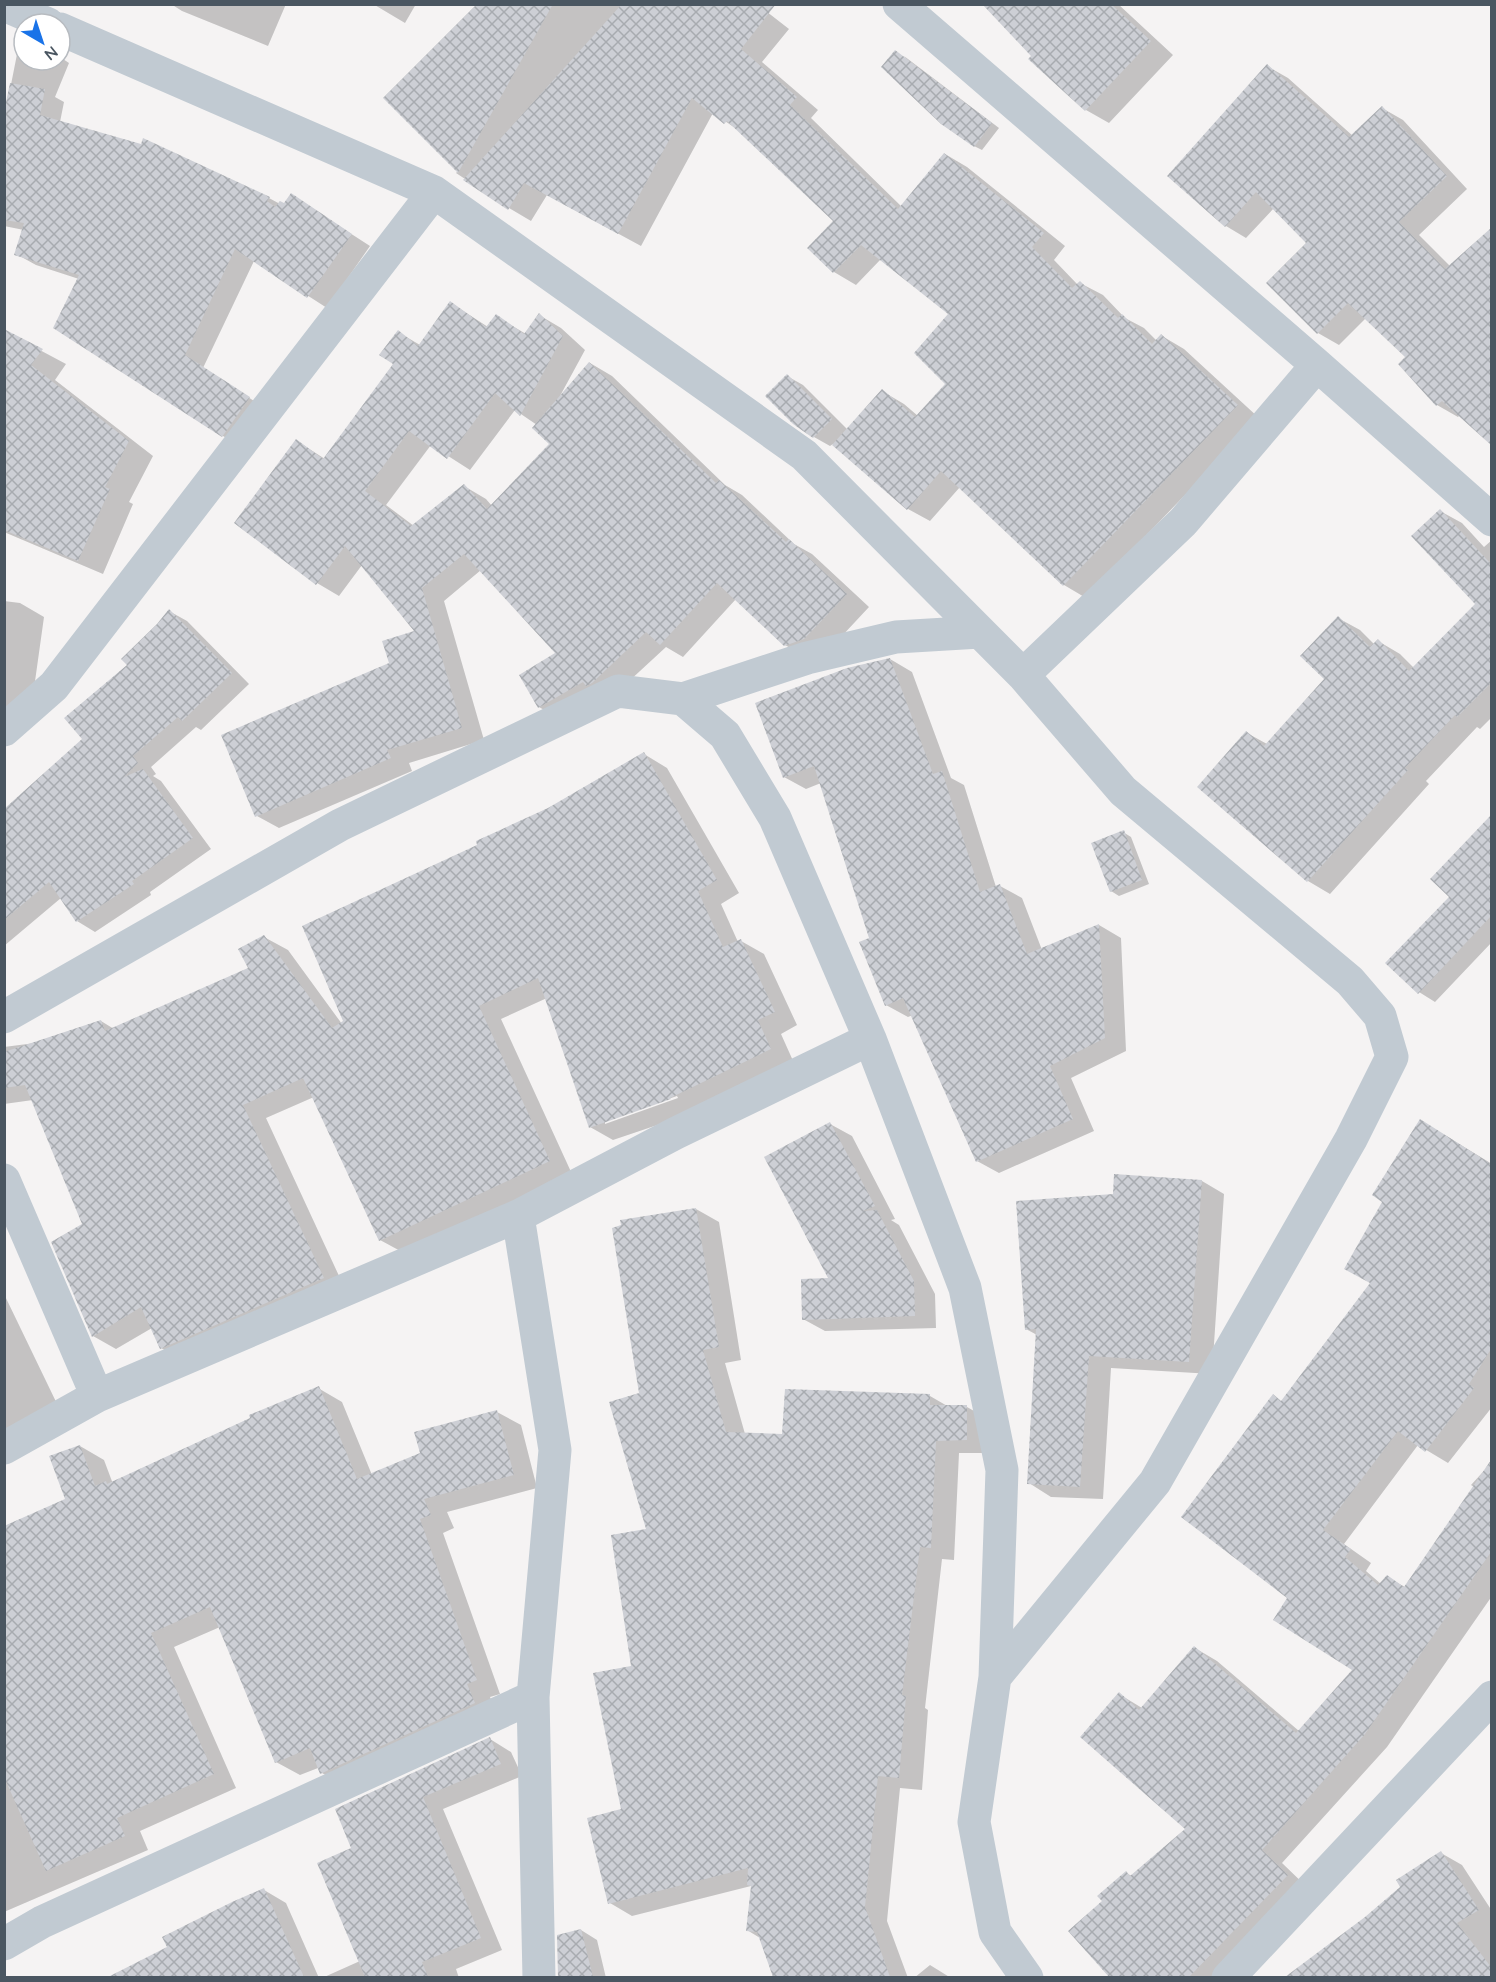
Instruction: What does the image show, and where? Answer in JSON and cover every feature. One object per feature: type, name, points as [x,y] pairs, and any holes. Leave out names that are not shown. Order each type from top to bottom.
[{"type":"street","points":[[899,4],[1317,364],[1491,520]]},
{"type":"street","points":[[4,5],[20,12]]},
{"type":"street","points":[[72,34],[434,192],[804,455],[1023,675],[1123,791],[1350,981],[1380,1016],[1392,1057],[1351,1139],[1155,1482],[995,1677]]},
{"type":"street","points":[[4,730],[54,686],[434,192]]},
{"type":"street","points":[[1023,675],[1183,522],[1317,364]]},
{"type":"street","points":[[4,1017],[340,825],[618,691],[683,699],[807,658],[896,637],[980,632]]},
{"type":"street","points":[[683,699],[725,735],[776,818],[870,1040],[965,1288],[1002,1470],[995,1677],[974,1822],[995,1932],[1027,1977]]},
{"type":"street","points":[[4,1448],[97,1396],[518,1216],[676,1133],[870,1040]]},
{"type":"street","points":[[4,1180],[97,1396]]},
{"type":"street","points":[[518,1216],[555,1450],[533,1696],[539,1977]]},
{"type":"street","points":[[4,1944],[42,1922],[533,1696]]},
{"type":"street","points":[[1228,1977],[1491,1697]]},
{"type":"building","points":[[477,4],[553,4],[458,173],[383,98]]},
{"type":"building","points":[[622,4],[776,4],[741,49],[797,97],[790,105],[898,209],[944,153],[1044,233],[1032,247],[1072,288],[1080,281],[1118,318],[1122,314],[1152,344],[1161,334],[1238,405],[1063,586],[941,471],[907,510],[832,445],[882,389],[915,417],[945,384],[914,353],[948,314],[861,245],[833,273],[807,248],[833,221],[727,121],[724,124],[692,98],[618,234],[524,183],[508,210],[463,180]]},
{"type":"building","points":[[982,4],[1111,4],[1151,41],[1085,111],[1028,59],[1031,56]]},
{"type":"building","points":[[895,50],[992,123],[974,147],[941,124],[881,67]]},
{"type":"building","points":[[1267,64],[1349,137],[1382,106],[1447,176],[1399,222],[1445,269],[1491,228],[1491,445],[1442,401],[1436,406],[1398,364],[1405,357],[1348,303],[1317,334],[1266,283],[1306,243],[1256,192],[1225,227],[1167,176]]},
{"type":"building","points":[[10,83],[45,89],[40,115],[141,144],[143,138],[270,197],[267,201],[275,207],[280,201],[284,203],[291,193],[352,234],[307,298],[235,249],[185,355],[250,397],[222,437],[53,328],[79,275],[14,255],[24,223],[4,220],[4,112]]},
{"type":"building","points":[[450,301],[486,327],[496,314],[524,334],[539,313],[563,336],[520,416],[495,393],[447,459],[409,431],[365,491],[411,526],[464,484],[487,509],[549,444],[532,428],[589,362],[716,483],[719,480],[786,542],[789,539],[847,594],[804,639],[784,646],[717,583],[660,645],[646,632],[592,683],[586,686],[583,682],[538,708],[519,675],[555,653],[464,554],[422,588],[462,728],[387,750],[391,758],[255,817],[221,735],[389,663],[382,641],[414,631],[345,546],[316,585],[234,523],[296,439],[323,459],[393,364],[379,355],[398,330],[418,346]]},
{"type":"building","points":[[4,329],[43,349],[31,365],[129,441],[105,487],[110,489],[78,561],[4,530]]},
{"type":"building","points":[[787,374],[832,419],[813,438],[793,424],[765,396]]},
{"type":"building","points":[[1440,509],[1491,564],[1491,683],[1457,717],[1455,715],[1405,768],[1408,770],[1307,882],[1197,787],[1246,731],[1264,746],[1324,679],[1300,656],[1338,616],[1370,647],[1378,639],[1409,671],[1475,604],[1411,536]]},
{"type":"building","points":[[169,609],[232,673],[182,721],[178,717],[133,756],[138,763],[124,777],[143,769],[193,838],[132,881],[134,884],[76,922],[49,882],[4,920],[4,809],[82,739],[64,718],[127,665],[121,659]]},
{"type":"building","points":[[890,658],[933,774],[942,771],[980,892],[1000,884],[1027,954],[1099,924],[1105,1038],[1050,1066],[1073,1119],[976,1162],[903,998],[885,1006],[859,942],[869,938],[814,766],[783,778],[755,703],[847,668]]},
{"type":"building","points":[[644,752],[717,880],[698,891],[723,947],[741,939],[775,1012],[758,1020],[771,1049],[671,1099],[589,1128],[538,978],[479,1006],[550,1161],[379,1241],[303,1078],[243,1105],[324,1278],[160,1349],[141,1307],[92,1337],[51,1242],[82,1224],[25,1085],[4,1088],[4,1052],[101,1020],[105,1031],[248,968],[238,949],[264,935],[332,1028],[343,1021],[302,926],[477,845],[476,841],[548,808]]},
{"type":"building","points":[[1491,815],[1491,916],[1418,994],[1385,963],[1449,897],[1430,879]]},
{"type":"building","points":[[1124,830],[1142,880],[1110,892],[1091,843]]},
{"type":"building","points":[[1420,1119],[1491,1164],[1491,1349],[1469,1384],[1474,1388],[1425,1452],[1398,1431],[1323,1530],[1351,1549],[1345,1557],[1378,1585],[1387,1575],[1404,1587],[1491,1460],[1491,1552],[1365,1734],[1262,1850],[1288,1875],[1189,1977],[1109,1977],[1068,1931],[1102,1901],[1097,1896],[1126,1871],[1130,1876],[1185,1829],[1080,1737],[1119,1692],[1139,1710],[1194,1646],[1296,1733],[1352,1670],[1273,1620],[1287,1598],[1181,1517],[1273,1394],[1281,1401],[1370,1283],[1344,1269],[1382,1202],[1372,1195]]},
{"type":"building","points":[[830,1122],[875,1206],[863,1211],[877,1210],[914,1281],[915,1316],[802,1320],[801,1279],[828,1278],[764,1157]]},
{"type":"building","points":[[1114,1174],[1202,1180],[1189,1362],[1089,1356],[1080,1487],[1027,1484],[1036,1329],[1025,1330],[1016,1201],[1113,1194]]},
{"type":"building","points":[[696,1208],[719,1347],[703,1350],[726,1432],[782,1434],[785,1389],[930,1394],[930,1405],[967,1405],[967,1440],[936,1441],[931,1548],[920,1547],[902,1695],[906,1696],[899,1778],[878,1776],[865,1907],[890,1977],[773,1977],[757,1932],[746,1931],[751,1886],[747,1885],[748,1868],[608,1904],[587,1818],[621,1809],[593,1673],[631,1666],[611,1535],[646,1529],[609,1402],[639,1393],[612,1228],[621,1225],[620,1220]]},
{"type":"building","points":[[319,1386],[357,1479],[420,1453],[414,1432],[497,1410],[514,1475],[424,1499],[431,1515],[420,1519],[477,1680],[467,1684],[475,1703],[320,1774],[310,1748],[275,1763],[210,1607],[151,1633],[214,1774],[117,1818],[125,1836],[46,1871],[4,1777],[4,1526],[65,1499],[49,1456],[80,1445],[95,1486],[106,1481],[107,1484],[250,1418],[249,1415]]},
{"type":"building","points":[[490,1737],[501,1764],[423,1797],[481,1938],[422,1962],[428,1977],[365,1977],[317,1863],[351,1848],[335,1809]]},
{"type":"building","points":[[1441,1851],[1479,1910],[1457,1923],[1491,1967],[1491,1977],[1285,1977],[1365,1917],[1400,1887],[1396,1880]]},
{"type":"building","points":[[264,1888],[304,1977],[108,1977],[167,1947],[162,1937]]},
{"type":"building","points":[[581,1929],[593,1977],[558,1977],[557,1935]]}]
